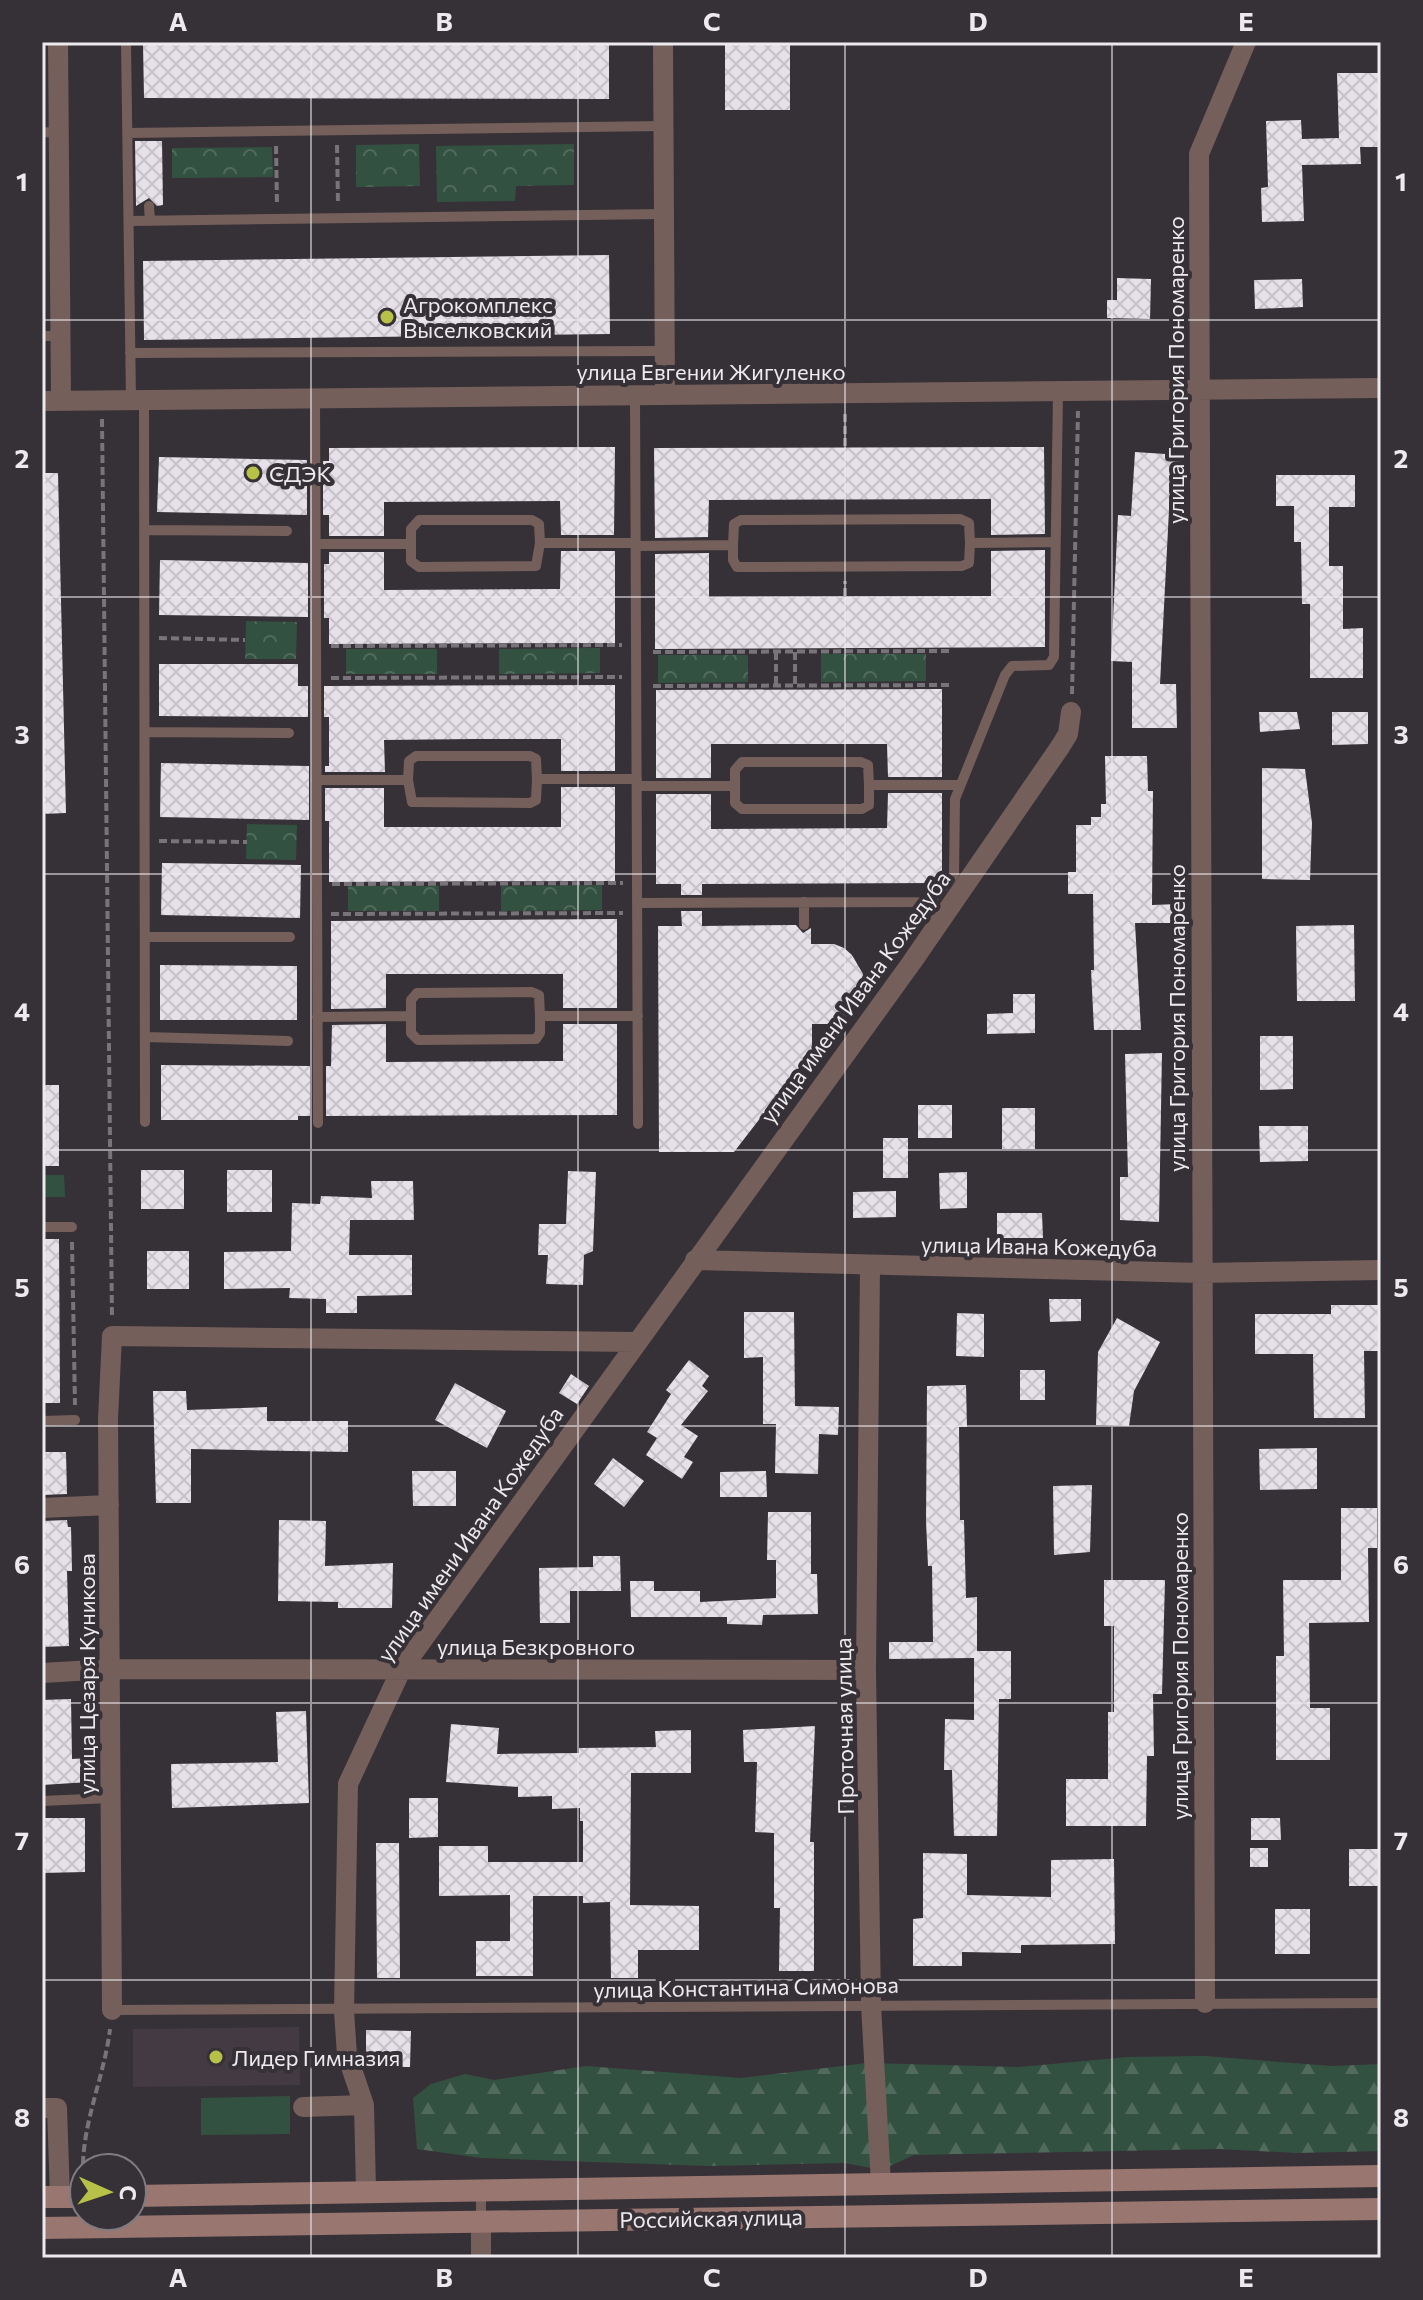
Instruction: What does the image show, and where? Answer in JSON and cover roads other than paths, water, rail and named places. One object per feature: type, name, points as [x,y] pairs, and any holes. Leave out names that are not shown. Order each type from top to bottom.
[{"type":"main road","name":"Российская улица","points":[[148,2196],[1381,2176]]},
{"type":"main road","name":"Российская улица","points":[[42,2228],[1381,2209]]},
{"type":"street","points":[[52,401],[50,132],[58,42]]},
{"type":"street","points":[[663,42],[665,395]]},
{"type":"street","name":"улица Григория Пономаренко","points":[[1205,2003],[1199,154],[1246,42]]},
{"type":"street","name":"улица Евгении Жигуленко","points":[[52,401],[1381,388]]},
{"type":"street","name":"улица имени Ивана Кожедуба","points":[[366,2190],[364,2105],[347,2055],[344,2011],[348,1784],[401,1670],[912,962],[1060,747],[1068,734],[1071,712]]},
{"type":"street","name":"улица Ивана Кожедуба","points":[[695,1260],[870,1267],[1201,1273],[1381,1270]]},
{"type":"street","name":"Проточная улица","points":[[870,1267],[866,1670],[871,2005],[881,2184]]},
{"type":"street","name":"улица Цезаря Куникова","points":[[112,2010],[109,1505],[112,1336],[636,1342]]},
{"type":"street","points":[[42,1508],[109,1505]]},
{"type":"street","name":"улица Безкровного","points":[[42,1673],[110,1669],[866,1670]]},
{"type":"street","points":[[303,2107],[364,2105]]},
{"type":"street","points":[[42,2108],[57,2108],[51,2197]]},
{"type":"street","points":[[481,2222],[481,2258]]},
{"type":"lane","points":[[126,42],[130,353],[138,400],[144,530],[145,1122]]},
{"type":"lane","points":[[128,133],[664,126]]},
{"type":"lane","points":[[149,206],[150,221]]},
{"type":"lane","points":[[129,221],[664,214]]},
{"type":"lane","points":[[130,353],[665,351]]},
{"type":"lane","points":[[637,908],[804,902],[923,902],[934,897],[954,875],[955,808],[960,785],[1008,670],[1012,666],[1045,666],[1053,660],[1055,542],[1068,392]]},
{"type":"lane","points":[[635,396],[638,1124]]},
{"type":"lane","points":[[315,398],[318,1123]]},
{"type":"lane","points":[[419,520],[536,521],[540,543],[540,560],[536,566],[415,567],[412,524],[419,520]]},
{"type":"lane","points":[[965,520],[969,523],[969,563],[962,566],[737,567],[733,560],[733,545],[737,521],[965,520]]},
{"type":"lane","points":[[144,530],[287,531]]},
{"type":"lane","points":[[970,543],[1055,542]]},
{"type":"lane","points":[[540,543],[733,545]]},
{"type":"lane","points":[[316,544],[411,544]]},
{"type":"lane","points":[[145,732],[289,733]]},
{"type":"lane","points":[[416,756],[533,756],[537,779],[536,800],[530,803],[416,803],[409,800],[408,780],[409,761],[416,756]]},
{"type":"lane","points":[[772,762],[865,762],[869,785],[869,805],[865,808],[787,809],[738,808],[734,786],[735,770],[739,763],[772,762]]},
{"type":"lane","points":[[537,779],[734,786]]},
{"type":"lane","points":[[316,780],[408,780]]},
{"type":"lane","points":[[869,785],[960,785]]},
{"type":"lane","points":[[804,902],[804,925]]},
{"type":"lane","points":[[145,937],[290,937]]},
{"type":"lane","points":[[532,992],[539,995],[540,1016],[540,1033],[536,1039],[447,1040],[414,1039],[411,1016],[414,993],[532,992]]},
{"type":"lane","points":[[317,1017],[411,1016]]},
{"type":"lane","points":[[540,1016],[638,1016]]},
{"type":"lane","points":[[145,1037],[288,1041]]},
{"type":"lane","points":[[42,1227],[72,1227]]},
{"type":"lane","points":[[42,1421],[75,1420]]},
{"type":"lane","points":[[42,1801],[111,1798]]},
{"type":"lane","name":"улица Константина Симонова","points":[[112,2010],[1381,2003]]},
{"type":"lane","points":[[481,2189],[481,2222]]},
{"type":"lane","points":[[356,2223],[365,2207],[366,2190]]},
{"type":"place","name":"Агрокомплекс Выселковский","points":[[387,317]]},
{"type":"place","name":"СДЭК","points":[[253,473]]},
{"type":"place","name":"Лидер Гимназия","points":[[216,2057]]}]
